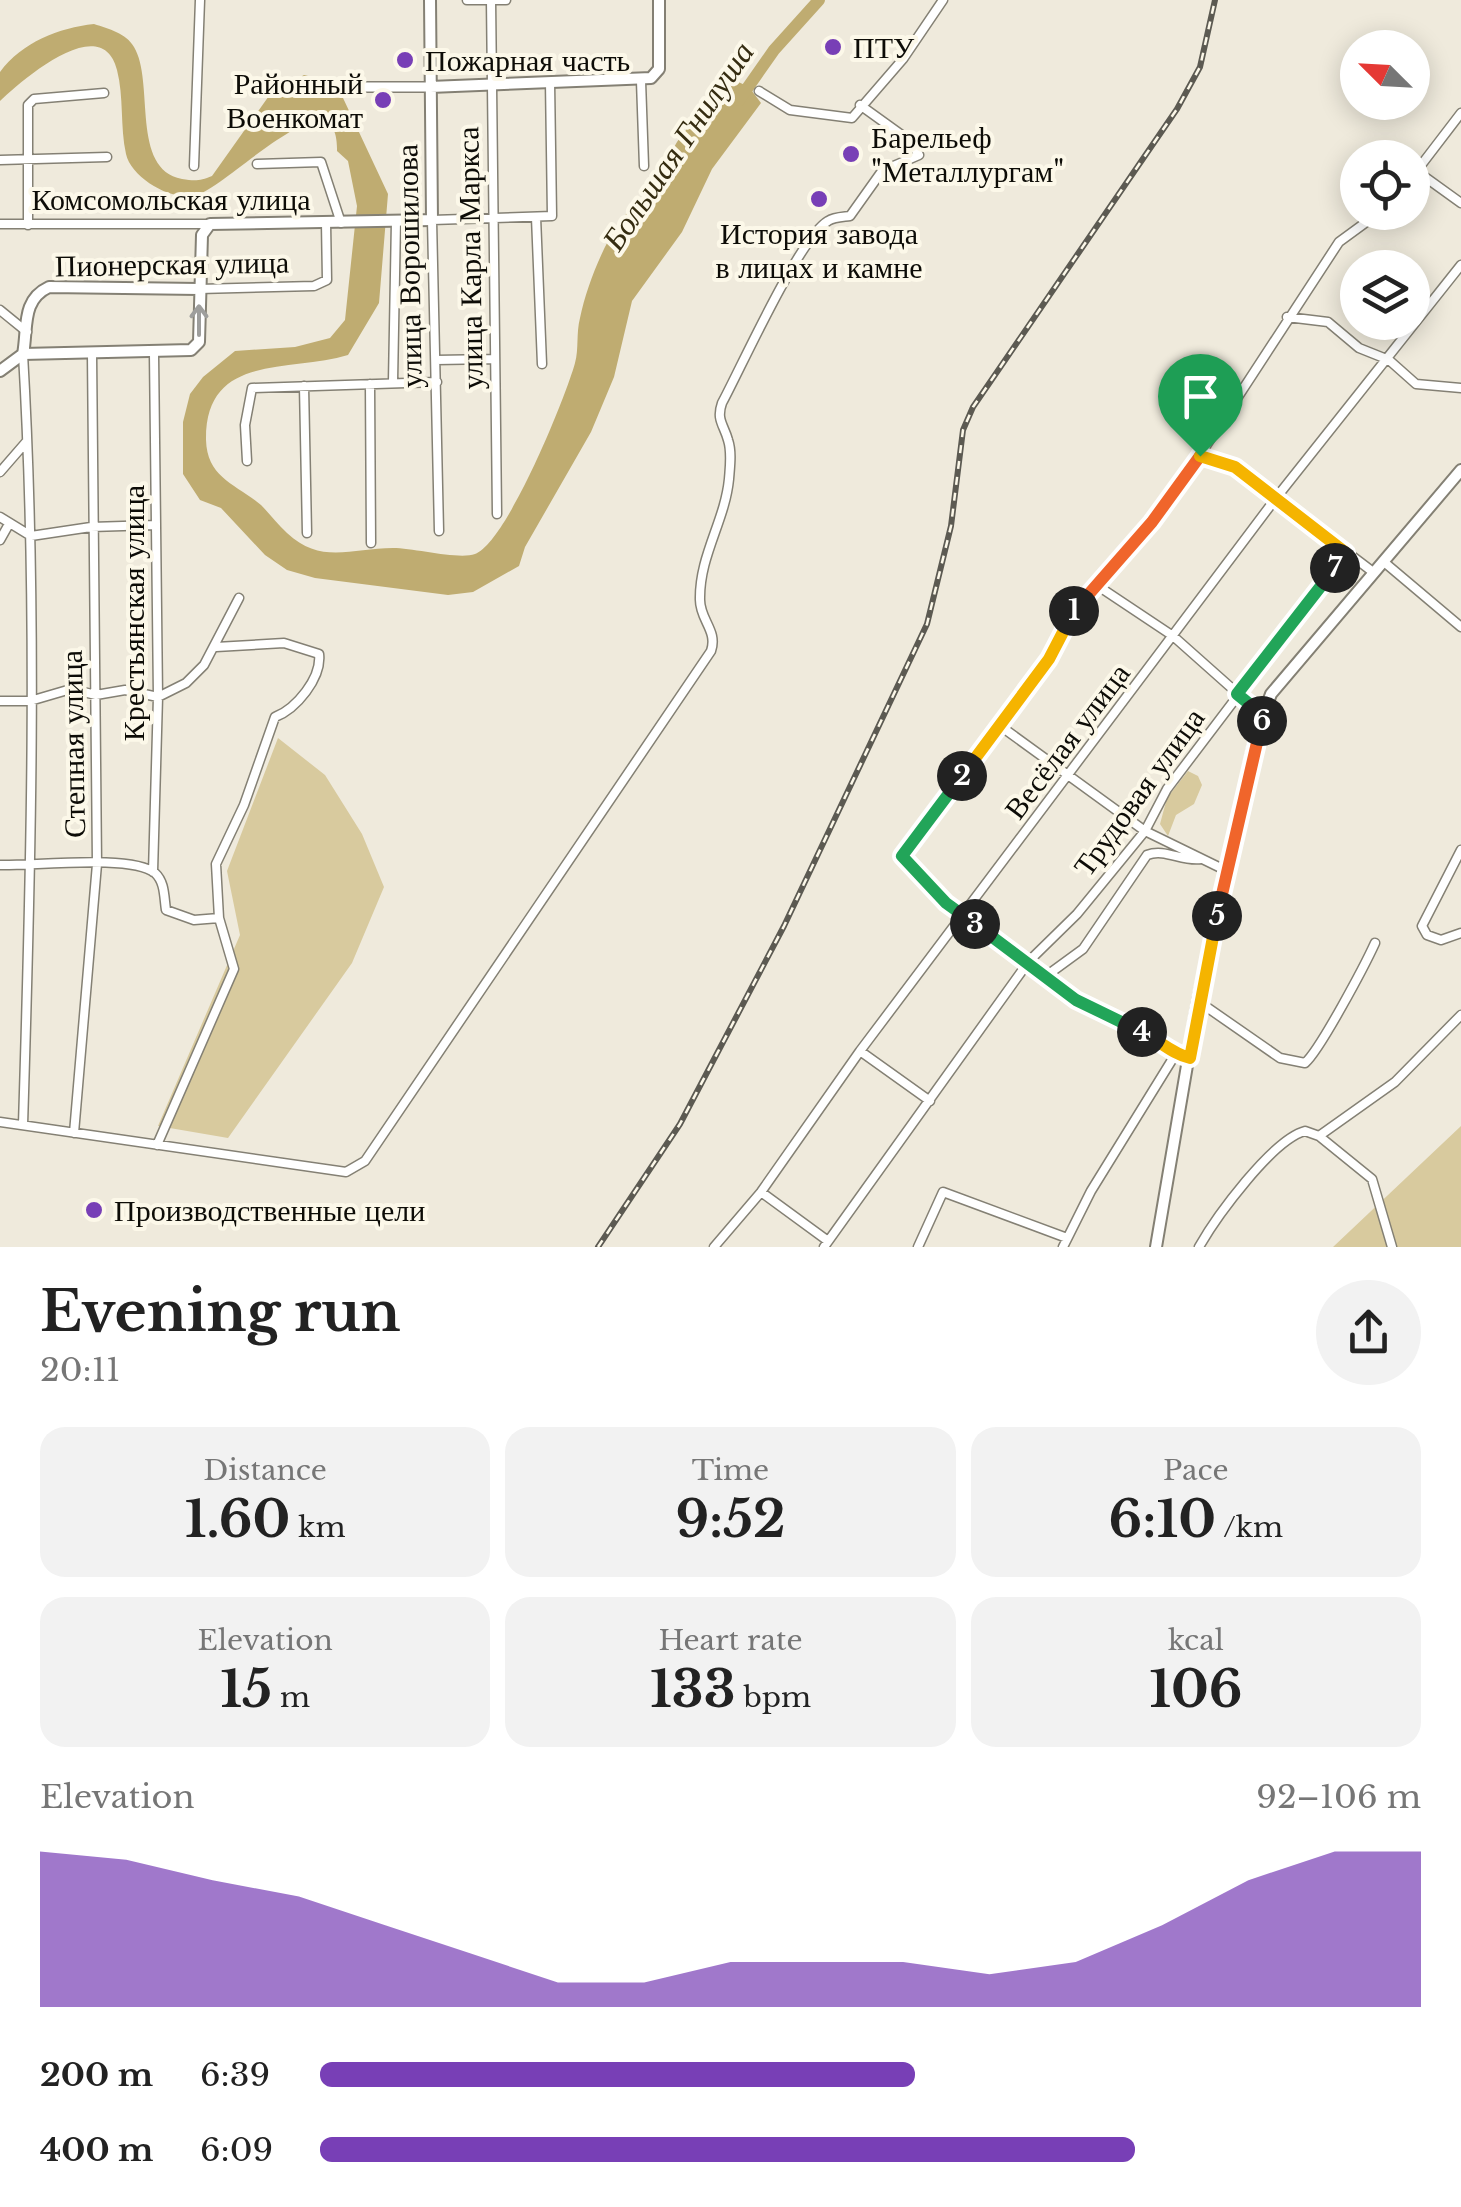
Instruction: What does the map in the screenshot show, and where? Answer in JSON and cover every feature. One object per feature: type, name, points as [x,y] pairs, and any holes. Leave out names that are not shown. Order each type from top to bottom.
[{"type":"main road","name":"улица Ворошилова","points":[[430,0],[432,220]]},
{"type":"main road","points":[[430,87],[641,81],[660,68],[659,0]]},
{"type":"main road","points":[[392,222],[432,220]]},
{"type":"main road","name":"Комсомольская улица","points":[[210,224],[392,222]]},
{"type":"main road","points":[[0,371],[22,354],[154,354],[191,350],[199,342],[202,236],[210,224]]},
{"type":"main road","name":"Пионерская улица","points":[[22,354],[28,306],[36,293],[49,288],[199,289]]},
{"type":"main road","points":[[1156,1247],[1198,1001],[1271,694],[1461,470]]},
{"type":"street","points":[[194,166],[200,0]]},
{"type":"street","points":[[467,0],[506,0]]},
{"type":"street","name":"улица Карла Маркса","points":[[491,0],[490,218],[497,514]]},
{"type":"street","points":[[758,92],[790,110],[848,120],[903,58],[943,0]]},
{"type":"street","points":[[641,81],[644,166]]},
{"type":"street","points":[[432,220],[552,216],[550,82]]},
{"type":"street","points":[[360,87],[430,87]]},
{"type":"street","points":[[28,225],[28,105],[34,99],[104,93]]},
{"type":"street","points":[[0,1122],[346,1172],[365,1161],[701,667],[714,640],[700,601],[709,544],[720,524],[728,482],[730,452],[718,420],[722,403],[788,275],[822,226],[832,218],[850,216],[882,171],[918,155],[910,141],[860,105]]},
{"type":"street","points":[[1430,154],[1461,113]]},
{"type":"street","points":[[0,160],[107,158]]},
{"type":"street","points":[[257,164],[321,162],[342,223]]},
{"type":"street","points":[[1430,183],[1461,203]]},
{"type":"street","points":[[536,216],[542,364]]},
{"type":"street","name":"улица Ворошилова","points":[[432,220],[440,531]]},
{"type":"street","points":[[392,222],[393,382]]},
{"type":"street","name":"Пионерская улица","points":[[199,289],[314,286],[327,280],[326,223]]},
{"type":"street","name":"Комсомольская улица","points":[[0,224],[210,224]]},
{"type":"street","points":[[1190,1058],[1175,1055],[1162,1042],[1076,1000],[1028,960],[964,917],[902,856],[1049,659],[1068,618],[1152,522],[1200,456],[1287,317],[1339,242],[1355,230]]},
{"type":"street","name":"Весёлая улица","points":[[714,1247],[761,1192],[860,1051],[1276,498],[1461,265]]},
{"type":"street","points":[[0,310],[27,332]]},
{"type":"street","points":[[1287,317],[1328,322],[1359,348],[1388,360],[1416,384],[1461,388]]},
{"type":"street","points":[[22,354],[31,536],[31,866],[23,1125]]},
{"type":"street","name":"Степная улица","points":[[74,1133],[98,864],[91,527],[92,354]]},
{"type":"street","name":"Крестьянская улица","points":[[153,872],[158,696],[154,354]]},
{"type":"street","points":[[436,360],[494,358]]},
{"type":"street","points":[[247,461],[246,425],[252,388],[436,382]]},
{"type":"street","points":[[370,384],[371,544]]},
{"type":"street","points":[[304,386],[307,534]]},
{"type":"street","points":[[0,472],[28,440]]},
{"type":"street","points":[[1200,456],[1235,467],[1373,572]]},
{"type":"street","points":[[0,518],[31,536],[91,527],[155,525]]},
{"type":"street","points":[[0,540],[9,524]]},
{"type":"street","name":"Трудовая улица","points":[[826,1244],[1028,960],[1077,914],[1145,831],[1167,789],[1346,553]]},
{"type":"street","points":[[1384,562],[1461,627]]},
{"type":"street","points":[[1095,584],[1173,636],[1264,716]]},
{"type":"street","points":[[0,700],[30,702],[71,688],[96,695],[126,690],[158,696],[186,683],[216,648],[239,598]]},
{"type":"street","points":[[156,1145],[234,969],[219,918],[216,864],[244,804],[275,717],[296,706],[320,665],[319,654],[284,643],[216,648]]},
{"type":"street","points":[[1000,726],[1145,831],[1230,872]]},
{"type":"street","points":[[1461,850],[1422,926],[1436,939],[1461,932]]},
{"type":"street","points":[[1046,976],[1083,949],[1147,854],[1158,852],[1190,861],[1201,859]]},
{"type":"street","points":[[0,864],[129,864],[153,872],[162,884],[166,910],[194,920],[219,918]]},
{"type":"street","points":[[1198,1001],[1280,1058],[1304,1063],[1322,1044],[1332,1016],[1375,942]]},
{"type":"street","points":[[1319,1136],[1396,1082],[1461,1015]]},
{"type":"street","points":[[860,1051],[930,1100]]},
{"type":"street","points":[[918,1247],[942,1192],[1065,1242],[1175,1055]]},
{"type":"street","points":[[1198,1247],[1222,1206],[1286,1143],[1305,1132],[1319,1136],[1372,1179],[1392,1247]]},
{"type":"street","points":[[761,1192],[826,1244]]},
{"type":"shaded area","points":[[278,738],[325,775],[362,834],[384,887],[352,963],[228,1138],[158,1126],[240,935],[227,871]]},
{"type":"shaded area","points":[[1188,771],[1198,776],[1202,785],[1194,804],[1176,815],[1168,836],[1160,824],[1167,798]]},
{"type":"shaded area","points":[[1461,1126],[1461,1247],[1333,1247]]},
{"type":"water","points":[[94,24],[122,35],[134,47],[143,81],[149,142],[166,172],[190,180],[212,176],[271,93],[304,75],[336,83],[388,194],[379,303],[348,355],[255,371],[235,379],[220,392],[209,412],[206,440],[217,472],[261,505],[300,543],[325,552],[393,548],[468,555],[488,544],[518,498],[560,406],[575,363],[586,295],[610,237],[656,182],[683,134],[730,78],[749,87],[761,103],[712,169],[682,232],[632,301],[614,377],[591,432],[525,547],[519,566],[473,592],[448,595],[315,578],[287,570],[265,555],[221,508],[200,500],[183,474],[183,422],[190,394],[203,377],[235,351],[295,347],[330,338],[345,320],[357,206],[348,161],[337,151],[333,128],[320,121],[300,126],[193,196],[163,191],[129,163],[117,70],[108,53],[95,46],[60,56],[0,101],[0,72],[19,52],[55,33]]},
{"type":"waterway","name":"Большая Гнилуша","points":[[739,100],[774,50],[819,0]]},
{"type":"railway","points":[[598,1247],[680,1124],[784,926],[927,624],[951,526],[963,430],[973,407],[1177,109],[1200,67],[1215,0]]},
{"type":"place","name":"ПТУ","points":[[833,47]]},
{"type":"place","name":"Пожарная часть","points":[[405,60]]},
{"type":"place","name":"Районный Военкомат","points":[[383,100]]},
{"type":"place","name":"Барельеф \"Металлургам\"","points":[[851,154]]},
{"type":"place","name":"История завода в лицах и камне","points":[[819,199]]},
{"type":"place","name":"Производственные цели","points":[[94,1210]]},
{"type":"route","points":[[1200,456],[1235,467],[1346,553],[1237,694],[1264,716],[1256,735],[1230,872],[1198,1001],[1190,1058],[1175,1055],[1162,1042],[1067,994],[1028,960],[946,903],[902,856],[1049,659],[1068,618],[1152,522],[1200,456]]}]
